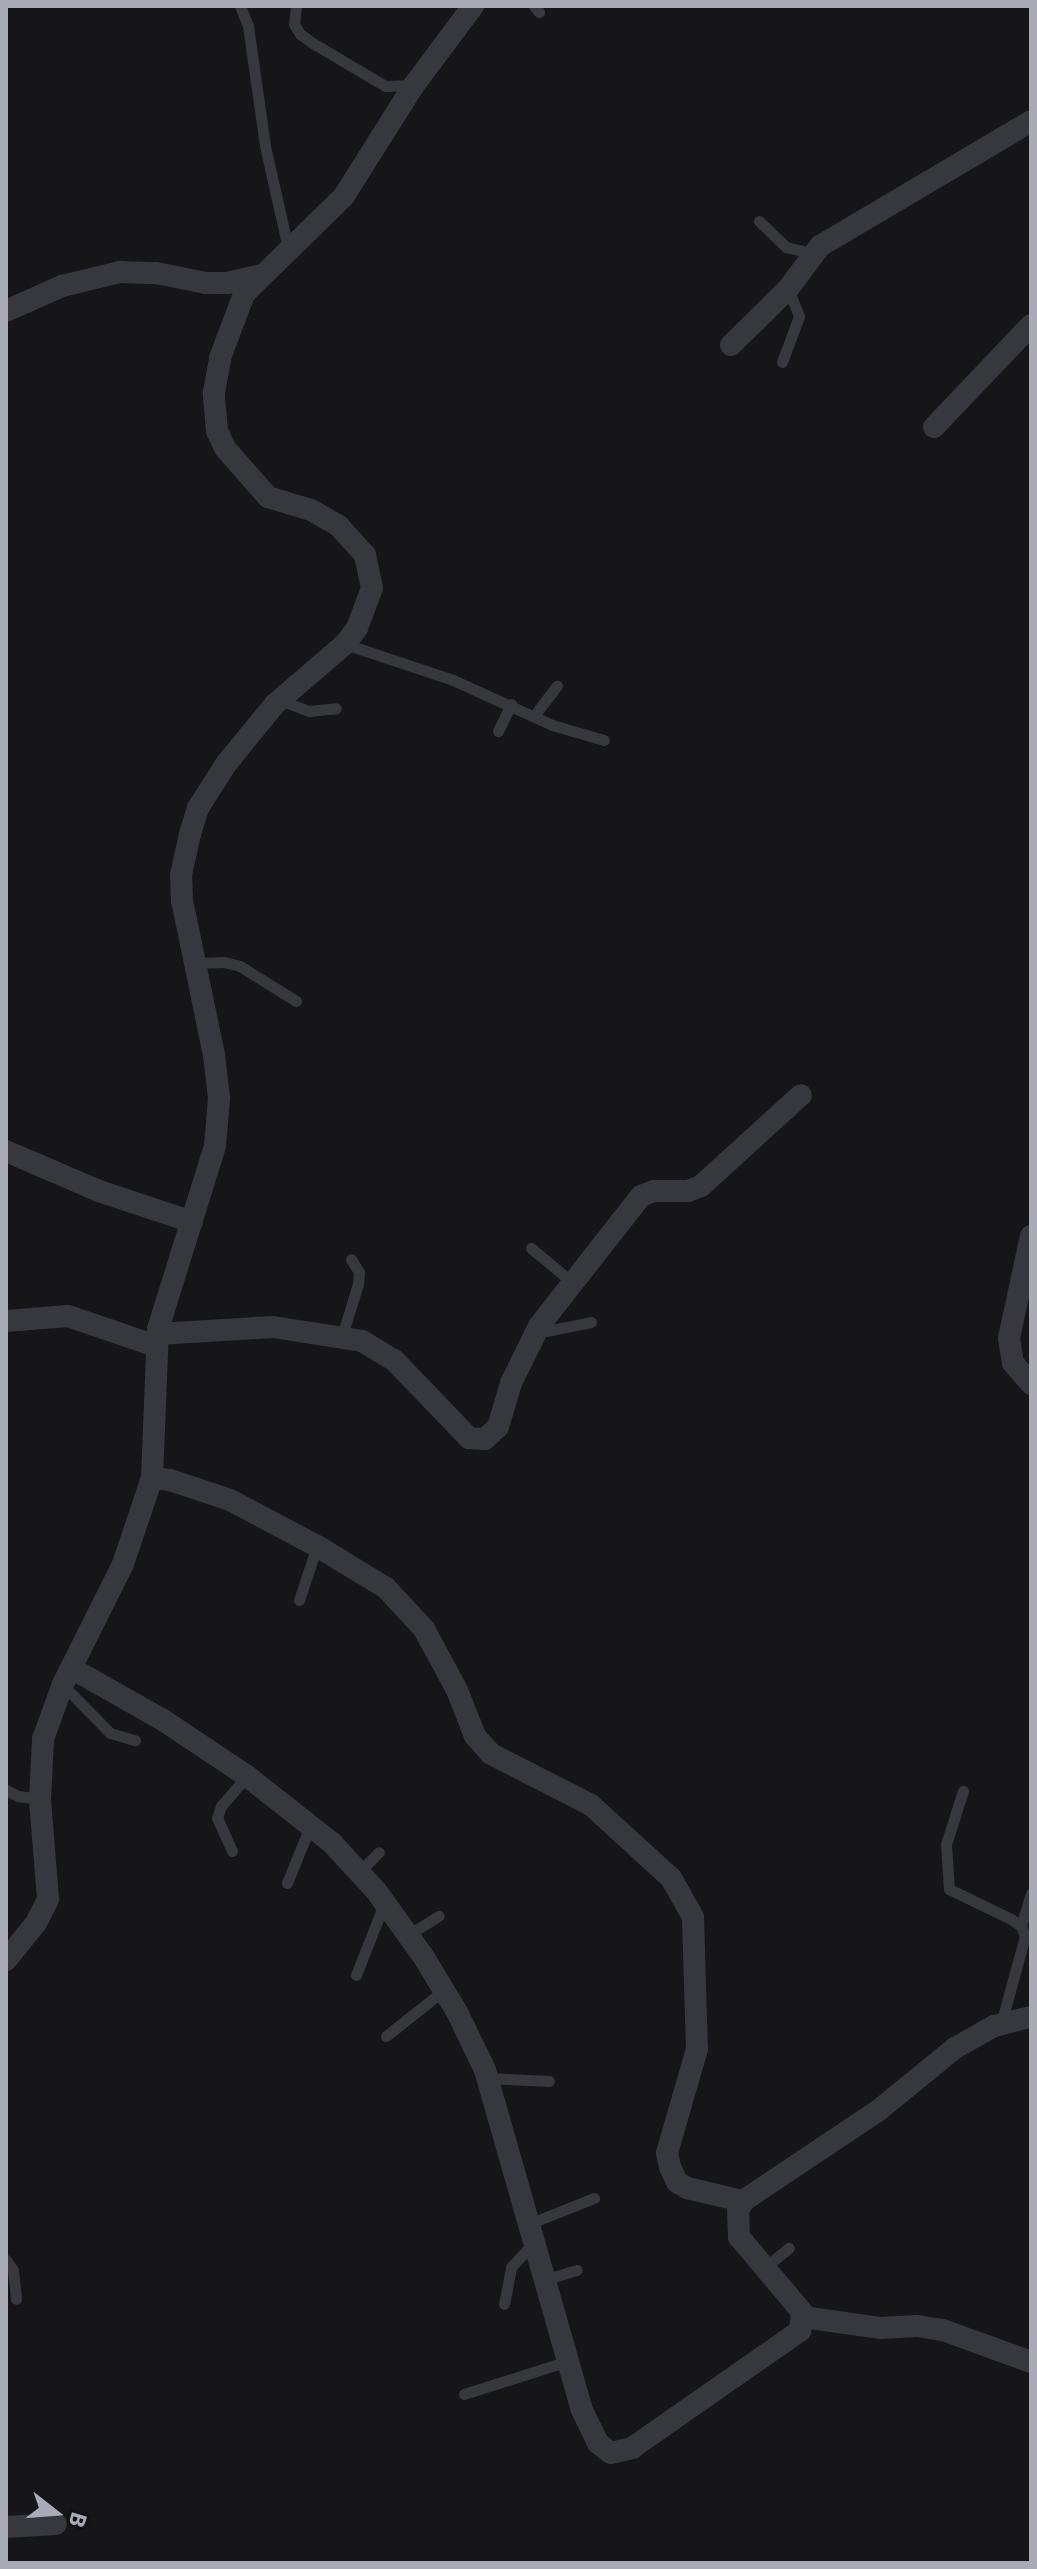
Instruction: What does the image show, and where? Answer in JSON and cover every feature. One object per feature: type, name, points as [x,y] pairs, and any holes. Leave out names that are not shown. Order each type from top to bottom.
[{"type":"street","points":[[6,1960],[36,1923],[48,1899],[40,1799],[43,1739],[67,1676],[123,1564],[152,1478],[157,1340],[215,1146],[219,1098],[214,1055],[182,901],[181,875],[198,808],[226,764],[280,700],[345,644],[366,609],[372,588],[359,548],[324,517],[268,497],[249,479],[225,448],[217,431],[214,393],[220,358],[236,308],[261,275],[344,196],[414,85],[473,6]]},
{"type":"street","points":[[731,345],[788,289],[812,253],[1031,121]]},
{"type":"street","points":[[6,311],[62,286],[120,272],[156,273],[206,283],[227,283],[261,275]]},
{"type":"street","points":[[934,427],[1031,325]]},
{"type":"street","points":[[6,1321],[68,1316],[157,1340],[273,1327],[342,1336],[382,1350],[433,1396],[469,1438],[478,1441],[492,1436],[498,1427],[511,1383],[535,1333],[641,1196],[654,1191],[688,1191],[701,1186],[801,1095]]},
{"type":"street","points":[[6,1151],[76,1182],[192,1222]]},
{"type":"street","points":[[1031,1236],[1009,1338],[1013,1363],[1031,1384]]},
{"type":"street","points":[[152,1478],[203,1489],[317,1546],[386,1588],[424,1629],[457,1690],[475,1736],[491,1754],[591,1805],[671,1878],[693,1917],[697,2049],[667,2153],[670,2167],[677,2182],[687,2188],[743,2201]]},
{"type":"street","points":[[67,1676],[163,1720],[247,1776],[310,1826],[359,1872],[408,1935],[444,1990],[480,2057],[547,2279],[581,2408],[598,2443],[611,2453],[621,2453],[792,2338],[800,2331],[803,2317]]},
{"type":"street","points":[[1031,2017],[1001,2024],[955,2048],[879,2110],[743,2201],[738,2211],[739,2237],[803,2317],[879,2328],[917,2326],[943,2330],[1031,2362]]},
{"type":"street","points":[[6,2527],[56,2524]]},
{"type":"lane","points":[[240,6],[248,26],[265,146],[288,248]]},
{"type":"lane","points":[[296,6],[294,24],[300,34],[316,45],[385,86],[414,85]]},
{"type":"lane","points":[[759,221],[786,247],[812,253]]},
{"type":"lane","points":[[782,362],[799,316],[788,289]]},
{"type":"lane","points":[[345,644],[511,704],[565,730],[604,740]]},
{"type":"lane","points":[[534,716],[557,686]]},
{"type":"lane","points":[[280,700],[309,711],[336,708]]},
{"type":"lane","points":[[498,731],[511,704]]},
{"type":"lane","points":[[195,963],[224,962],[240,966],[296,1001]]},
{"type":"lane","points":[[531,1248],[574,1284]]},
{"type":"lane","points":[[342,1336],[358,1284],[359,1272],[351,1259]]},
{"type":"lane","points":[[535,1333],[591,1322]]},
{"type":"lane","points":[[299,1600],[317,1546]]},
{"type":"lane","points":[[67,1676],[110,1733],[135,1740]]},
{"type":"lane","points":[[232,1851],[217,1818],[218,1811],[247,1776]]},
{"type":"lane","points":[[6,1790],[18,1796],[40,1799]]},
{"type":"lane","points":[[963,1791],[946,1844],[949,1889],[1021,1926]]},
{"type":"lane","points":[[287,1883],[310,1826]]},
{"type":"lane","points":[[359,1872],[379,1852]]},
{"type":"lane","points":[[1001,2024],[1024,1947],[1021,1926],[1031,1893]]},
{"type":"lane","points":[[356,1975],[385,1903]]},
{"type":"lane","points":[[408,1935],[439,1916]]},
{"type":"lane","points":[[386,2036],[444,1990]]},
{"type":"lane","points":[[487,2078],[549,2081]]},
{"type":"lane","points":[[504,2304],[511,2267],[533,2232],[594,2198]]},
{"type":"lane","points":[[763,2269],[789,2248]]},
{"type":"lane","points":[[6,2260],[13,2270],[16,2299]]},
{"type":"lane","points":[[547,2279],[577,2270]]},
{"type":"lane","points":[[464,2394],[569,2361]]}]
